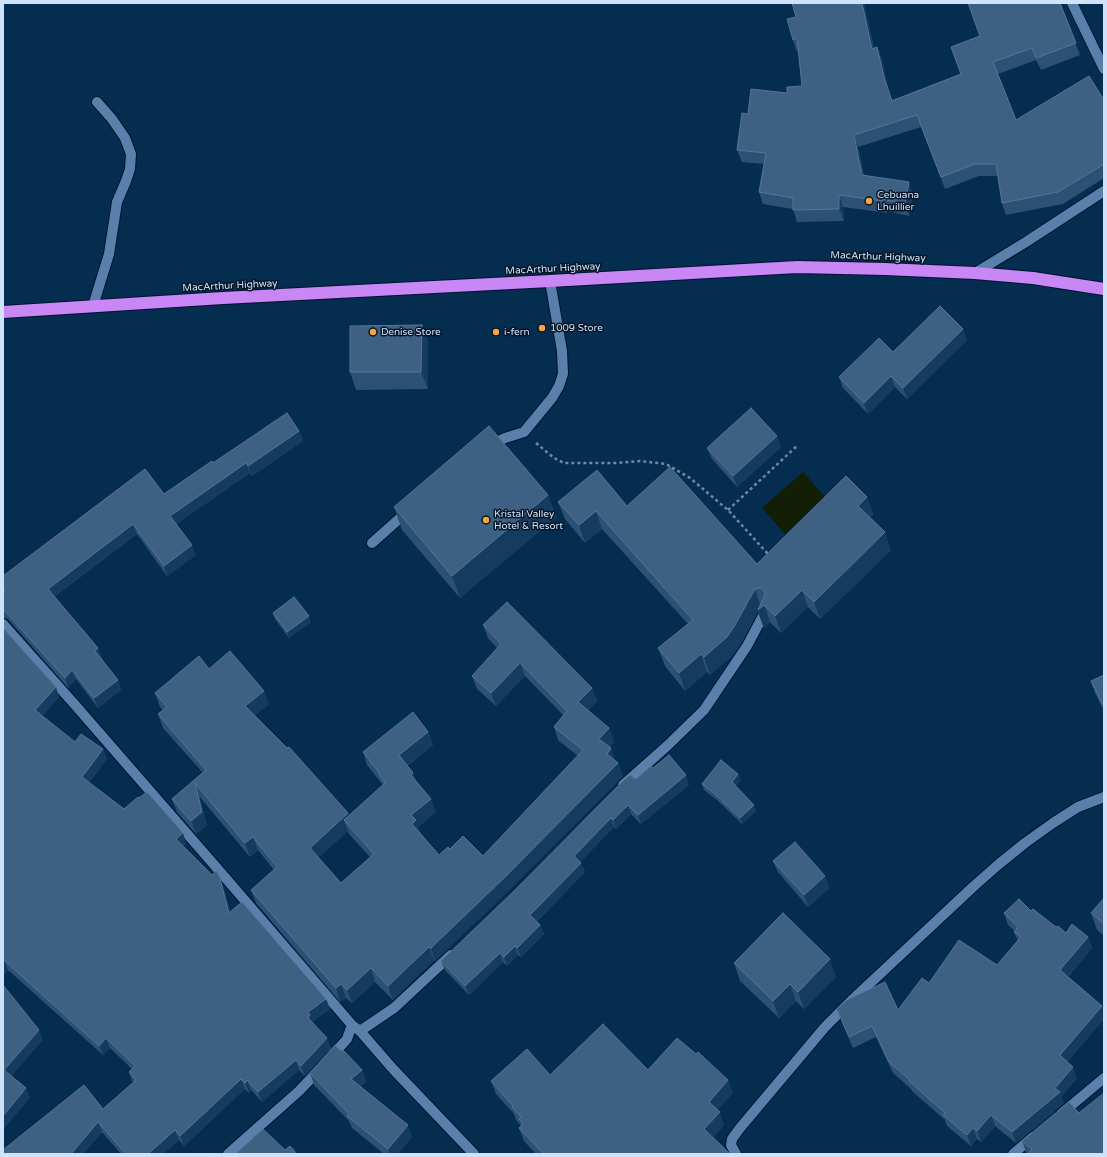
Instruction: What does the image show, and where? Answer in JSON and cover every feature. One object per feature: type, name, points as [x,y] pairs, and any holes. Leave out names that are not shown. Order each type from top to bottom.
[{"type":"highway","name":"MacArthur Highway","points":[[3,312],[223,298],[797,267],[975,273],[1033,278],[1104,289]]},
{"type":"street","points":[[1072,3],[1104,69]]},
{"type":"street","points":[[93,306],[109,254],[117,202],[130,169],[130,154],[125,138],[112,119],[97,102]]},
{"type":"street","points":[[975,273],[1104,191]]},
{"type":"street","points":[[480,450],[505,438],[524,432],[552,398],[559,386],[563,374],[562,351],[550,281]]},
{"type":"street","points":[[372,543],[412,507]]},
{"type":"street","points":[[615,793],[704,710],[747,646],[765,612]]},
{"type":"street","points":[[3,624],[197,844],[356,1028],[474,1154]]},
{"type":"street","points":[[736,1154],[731,1145],[732,1139],[740,1128],[825,1028],[850,1001],[969,890],[1025,843],[1078,807],[1104,797]]},
{"type":"street","points":[[228,1154],[299,1091],[356,1028],[394,1008],[458,949]]},
{"type":"street","points":[[1054,1120],[1104,1078]]},
{"type":"street","points":[[1013,1154],[1042,1129]]},
{"type":"path","points":[[524,432],[554,458],[564,463],[615,463],[640,461],[666,464],[690,478],[728,510],[768,554]]},
{"type":"path","points":[[728,510],[798,445]]},
{"type":"shaded area","points":[[803,472],[825,497],[785,534],[762,508]]},
{"type":"building","points":[[792,3],[862,3],[872,49],[877,47],[884,77],[892,101],[961,74],[951,47],[980,36],[968,3],[1060,3],[1076,43],[1036,58],[1032,48],[993,62],[1016,120],[1089,76],[1104,100],[1104,164],[1058,192],[1002,203],[996,164],[975,164],[941,177],[917,115],[854,135],[862,175],[909,182],[905,204],[883,199],[883,201],[839,195],[839,209],[793,210],[793,198],[759,192],[766,153],[737,150],[742,113],[748,114],[751,89],[787,93],[787,87],[802,86],[797,38],[793,40],[787,19],[796,17]]},
{"type":"building","points":[[940,306],[963,329],[903,388],[891,376],[864,403],[839,377],[879,338],[893,352]]},
{"type":"building","points":[[422,325],[421,372],[350,372],[350,326]]},
{"type":"building","points":[[751,408],[777,436],[733,476],[707,448]]},
{"type":"building","points":[[287,413],[299,431],[248,466],[246,463],[170,516],[192,545],[164,566],[133,524],[48,589],[98,648],[95,651],[118,680],[94,698],[72,670],[65,678],[3,609],[3,592],[5,590],[3,588],[3,576],[145,469],[164,494]]},
{"type":"building","points":[[489,426],[548,495],[452,576],[394,507]]},
{"type":"building","points":[[670,467],[757,564],[846,476],[867,497],[858,506],[885,532],[814,602],[802,590],[775,616],[764,605],[758,610],[765,594],[761,588],[755,589],[727,637],[704,657],[701,654],[679,673],[658,648],[693,620],[596,511],[579,525],[558,502],[597,470],[627,506]]},
{"type":"building","points":[[294,597],[309,616],[287,632],[273,613]]},
{"type":"building","points":[[507,602],[592,688],[578,702],[609,728],[599,739],[611,748],[607,754],[618,763],[504,878],[431,948],[429,947],[388,986],[371,968],[347,990],[341,984],[336,988],[251,890],[277,867],[253,837],[245,843],[195,783],[202,812],[191,821],[172,799],[206,770],[158,714],[167,707],[155,693],[199,656],[209,669],[230,651],[264,691],[245,706],[287,748],[289,747],[348,813],[310,848],[341,883],[374,854],[344,820],[385,783],[363,752],[413,712],[428,732],[399,755],[413,773],[411,775],[431,799],[411,815],[416,820],[412,824],[439,855],[448,847],[450,849],[463,836],[483,856],[583,750],[554,727],[567,711],[520,663],[491,693],[472,676],[501,644],[483,625]]},
{"type":"building","points":[[3,628],[56,687],[35,710],[75,742],[81,734],[103,749],[82,777],[124,809],[138,797],[139,798],[147,792],[183,833],[176,839],[212,875],[216,871],[219,875],[229,913],[242,902],[326,999],[308,1012],[310,1015],[308,1018],[327,1038],[301,1066],[296,1060],[258,1092],[247,1080],[245,1083],[241,1079],[180,1136],[175,1130],[148,1154],[126,1154],[98,1122],[71,1154],[3,1154],[3,1150],[84,1085],[103,1109],[136,1080],[129,1072],[135,1066],[106,1038],[99,1046],[4,960],[3,962]]},
{"type":"building","points":[[1104,675],[1104,705],[1103,705],[1091,681]]},
{"type":"building","points":[[669,755],[686,775],[638,815],[628,805],[613,820],[611,818],[574,856],[581,863],[530,915],[540,925],[517,948],[515,946],[504,957],[500,953],[465,986],[441,961],[514,891],[621,783],[630,775],[636,779],[651,766],[653,768]]},
{"type":"building","points":[[721,760],[738,774],[732,782],[754,805],[740,818],[715,794],[702,784]]},
{"type":"building","points":[[795,842],[825,876],[804,895],[773,861]]},
{"type":"building","points":[[1104,898],[1104,924],[1091,913]]},
{"type":"building","points":[[1019,899],[1031,911],[1033,909],[1066,933],[1072,924],[1088,937],[1060,970],[1102,1006],[1060,1055],[1073,1067],[1055,1088],[1060,1092],[1012,1132],[991,1115],[977,1131],[973,1128],[967,1135],[943,1115],[945,1113],[889,1062],[872,1026],[849,1037],[837,1009],[847,1000],[885,982],[898,1010],[922,978],[929,983],[959,940],[997,965],[1021,937],[1014,932],[1018,927],[1004,913]]},
{"type":"building","points":[[783,913],[830,959],[798,992],[790,984],[773,1001],[734,963]]},
{"type":"building","points":[[3,985],[39,1030],[4,1070],[26,1088],[3,1116]]},
{"type":"building","points":[[603,1024],[648,1070],[677,1038],[696,1054],[698,1052],[728,1080],[709,1102],[720,1112],[704,1129],[730,1154],[544,1154],[519,1128],[523,1124],[519,1119],[521,1117],[491,1081],[527,1049],[550,1075]]},
{"type":"building","points":[[335,1045],[341,1051],[343,1050],[362,1070],[351,1079],[408,1125],[388,1149],[347,1116],[349,1114],[310,1073]]},
{"type":"building","points":[[1104,1093],[1104,1154],[1027,1154],[1032,1149],[1022,1141],[1069,1102],[1079,1113]]},
{"type":"building","points":[[263,1129],[285,1150],[290,1146],[297,1154],[236,1154]]},
{"type":"place","name":"Cebuana Lhuillier","points":[[869,201]]},
{"type":"place","name":"1009 Store","points":[[542,328]]},
{"type":"place","name":"Denise Store","points":[[373,332]]},
{"type":"place","name":"i-fern","points":[[496,332]]},
{"type":"place","name":"Kristal Valley Hotel & Resort","points":[[486,520]]}]
